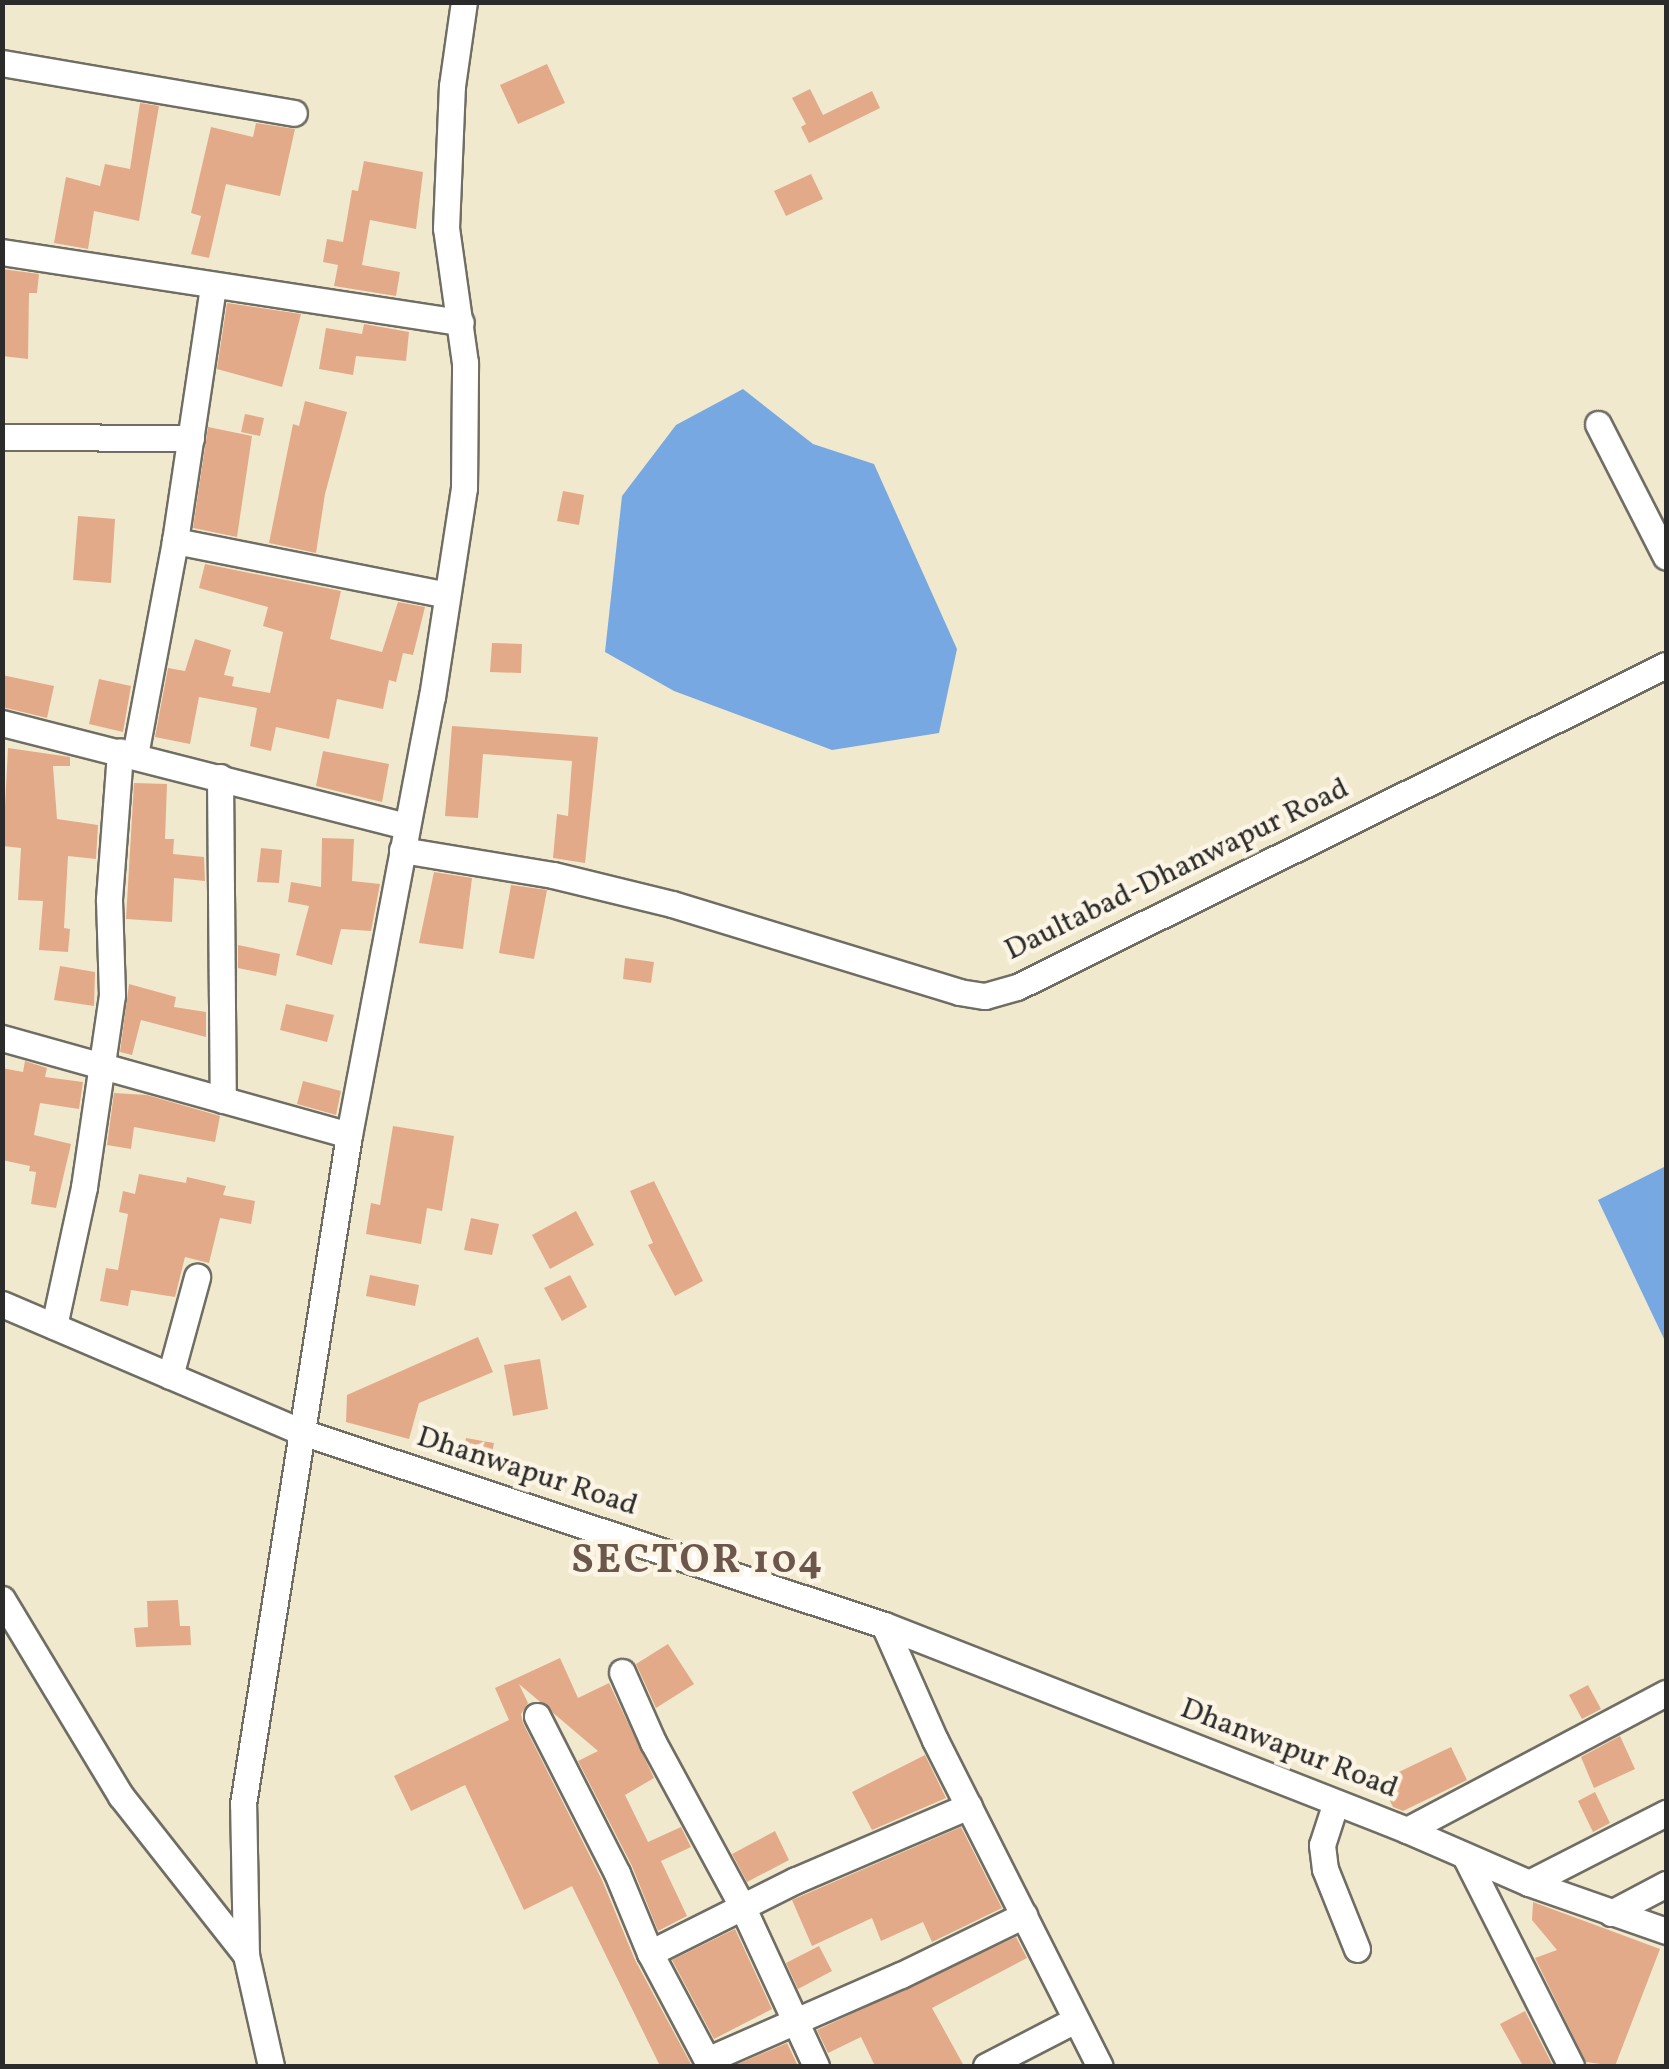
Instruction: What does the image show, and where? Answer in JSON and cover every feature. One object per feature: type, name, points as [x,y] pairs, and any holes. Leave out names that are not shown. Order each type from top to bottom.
[{"type":"street","points":[[271,2066],[246,1956],[243,1804],[349,1135],[464,488],[461,322],[446,228],[452,86],[464,2]]},
{"type":"street","points":[[2,63],[294,113]]},
{"type":"street","points":[[2,252],[461,322]]},
{"type":"street","points":[[54,1326],[84,1188],[112,995],[109,883],[128,752],[175,541],[213,286]]},
{"type":"street","points":[[1598,424],[1666,557]]},
{"type":"street","points":[[3,440],[191,438]]},
{"type":"street","points":[[175,541],[447,596]]},
{"type":"street","name":"Daultabad-Dhanwapur Road","points":[[2,723],[220,777],[404,838],[672,904],[959,992],[985,996],[1017,987],[1666,665]]},
{"type":"street","points":[[220,777],[223,1100]]},
{"type":"street","points":[[2,1038],[349,1135]]},
{"type":"street","points":[[170,1376],[196,1276]]},
{"type":"street","name":"Dhanwapur Road","points":[[2,1304],[302,1432],[884,1625],[1407,1830],[1529,1883],[1666,1931]]},
{"type":"street","points":[[2,1599],[122,1796],[246,1956]]},
{"type":"street","points":[[884,1625],[969,1806],[1100,2066]]},
{"type":"street","points":[[622,1672],[654,1742],[743,1908],[816,2066]]},
{"type":"street","points":[[1407,1830],[1666,1693]]},
{"type":"street","points":[[537,1716],[588,1812],[650,1953],[709,2063],[1024,1915]]},
{"type":"street","points":[[1335,1805],[1322,1845],[1325,1869],[1356,1949]]},
{"type":"street","points":[[650,1953],[796,1880],[969,1806]]},
{"type":"street","points":[[1529,1883],[1666,1813]]},
{"type":"street","points":[[1466,1858],[1570,2066]]},
{"type":"street","points":[[1611,1912],[1666,1884]]},
{"type":"street","points":[[986,2066],[1075,2020]]},
{"type":"water","points":[[743,389],[813,444],[874,464],[957,649],[939,733],[832,750],[674,691],[605,652],[622,496],[676,425]]},
{"type":"water","points":[[1666,1166],[1666,1343],[1598,1200]]},
{"type":"building","points":[[547,64],[565,103],[518,124],[500,85]]},
{"type":"building","points":[[810,89],[823,115],[872,91],[880,108],[809,143],[801,127],[806,124],[792,98]]},
{"type":"building","points":[[140,103],[159,106],[139,221],[94,211],[88,249],[54,243],[66,177],[100,186],[105,164],[130,169]]},
{"type":"building","points":[[256,123],[295,129],[280,196],[226,184],[209,258],[191,254],[201,216],[191,213],[211,127],[253,137]]},
{"type":"building","points":[[364,161],[423,172],[416,229],[370,220],[362,265],[400,272],[396,296],[334,286],[338,265],[323,262],[327,239],[343,242],[352,190],[358,191]]},
{"type":"building","points":[[811,174],[823,199],[786,216],[774,191]]},
{"type":"building","points":[[2,269],[39,274],[37,293],[29,293],[28,359],[2,356]]},
{"type":"building","points":[[227,303],[301,314],[282,387],[217,369]]},
{"type":"building","points":[[364,324],[409,332],[406,361],[356,356],[353,375],[319,369],[326,328],[362,334]]},
{"type":"building","points":[[305,401],[347,412],[325,494],[316,553],[269,543],[293,424],[299,426]]},
{"type":"building","points":[[245,414],[264,418],[260,436],[241,432]]},
{"type":"building","points":[[208,427],[252,436],[237,537],[193,528]]},
{"type":"building","points":[[563,491],[584,495],[579,525],[557,521]]},
{"type":"building","points":[[78,516],[115,519],[111,583],[73,580]]},
{"type":"building","points":[[205,564],[341,591],[330,639],[382,652],[398,602],[425,607],[413,655],[403,653],[396,682],[389,680],[383,709],[337,699],[329,739],[276,727],[271,751],[250,746],[257,708],[199,697],[190,744],[155,737],[168,668],[185,671],[195,639],[231,650],[224,675],[234,677],[232,686],[270,693],[283,632],[263,626],[268,607],[199,588]]},
{"type":"building","points":[[492,643],[522,644],[521,673],[490,672]]},
{"type":"building","points":[[2,675],[54,686],[47,718],[2,707]]},
{"type":"building","points":[[99,679],[131,686],[123,732],[89,724]]},
{"type":"building","points":[[452,726],[598,737],[585,863],[553,858],[557,814],[568,816],[572,761],[483,754],[478,818],[445,816]]},
{"type":"building","points":[[8,748],[70,757],[70,766],[53,766],[57,819],[98,825],[96,859],[68,856],[64,928],[70,929],[68,952],[39,950],[43,901],[18,900],[21,848],[3,846]]},
{"type":"building","points":[[323,751],[389,764],[382,802],[316,786]]},
{"type":"building","points":[[134,783],[167,784],[165,839],[174,839],[173,854],[204,857],[205,881],[174,878],[172,922],[126,919]]},
{"type":"building","points":[[322,838],[354,839],[352,881],[380,884],[371,931],[341,929],[332,965],[296,955],[309,906],[288,902],[291,882],[321,887]]},
{"type":"building","points":[[261,848],[282,850],[279,883],[257,882]]},
{"type":"building","points":[[434,872],[472,878],[463,949],[419,943]]},
{"type":"building","points":[[511,885],[547,890],[534,959],[499,953]]},
{"type":"building","points":[[238,945],[280,954],[276,976],[238,968]]},
{"type":"building","points":[[625,958],[654,962],[651,983],[623,979]]},
{"type":"building","points":[[60,966],[95,972],[94,1006],[54,1000]]},
{"type":"building","points":[[129,984],[176,997],[174,1007],[206,1012],[206,1037],[141,1020],[132,1055],[120,1052]]},
{"type":"building","points":[[286,1004],[334,1015],[327,1042],[280,1030]]},
{"type":"building","points":[[25,1061],[47,1068],[45,1077],[83,1082],[79,1109],[40,1103],[34,1135],[71,1144],[56,1208],[31,1204],[36,1172],[29,1171],[30,1166],[2,1160],[2,1068],[23,1072]]},
{"type":"building","points":[[303,1081],[341,1091],[336,1115],[297,1104]]},
{"type":"building","points":[[114,1093],[147,1095],[220,1116],[215,1142],[134,1127],[131,1149],[107,1145]]},
{"type":"building","points":[[393,1126],[454,1136],[442,1211],[427,1208],[421,1244],[366,1234],[371,1203],[380,1205]]},
{"type":"building","points":[[139,1174],[186,1183],[187,1177],[226,1186],[223,1195],[255,1201],[251,1224],[220,1218],[209,1263],[185,1257],[175,1297],[131,1290],[128,1306],[100,1301],[106,1268],[118,1270],[128,1214],[119,1212],[123,1191],[135,1194]]},
{"type":"building","points":[[654,1181],[703,1281],[675,1296],[648,1245],[653,1243],[630,1191]]},
{"type":"building","points":[[576,1211],[594,1245],[550,1269],[532,1235]]},
{"type":"building","points":[[471,1218],[499,1224],[492,1255],[464,1250]]},
{"type":"building","points":[[370,1275],[419,1285],[415,1306],[366,1296]]},
{"type":"building","points":[[570,1275],[587,1307],[562,1321],[544,1288]]},
{"type":"building","points":[[478,1337],[493,1372],[419,1403],[409,1439],[346,1422],[347,1395]]},
{"type":"building","points":[[540,1359],[548,1409],[513,1416],[504,1365]]},
{"type":"building","points":[[466,1438],[494,1443],[490,1462],[462,1457]]},
{"type":"building","points":[[178,1600],[180,1626],[190,1626],[191,1645],[136,1647],[134,1628],[148,1627],[147,1601]]},
{"type":"building","points":[[668,1644],[694,1684],[656,1708],[636,1664]]},
{"type":"building","points":[[560,1658],[578,1698],[609,1683],[654,1778],[625,1795],[648,1842],[681,1827],[691,1847],[661,1861],[687,1916],[658,1931],[632,1866],[578,1761],[598,1751],[519,1684],[528,1703],[521,1714],[523,1723],[602,1880],[635,1960],[692,2066],[660,2066],[572,1886],[524,1910],[465,1785],[411,1811],[394,1776],[509,1720],[495,1688]]},
{"type":"building","points":[[1588,1685],[1601,1709],[1582,1719],[1569,1695]]},
{"type":"building","points":[[1620,1736],[1635,1769],[1594,1788],[1581,1757]]},
{"type":"building","points":[[1451,1747],[1467,1780],[1403,1811],[1393,1807],[1380,1781]]},
{"type":"building","points":[[925,1755],[946,1798],[872,1830],[852,1792]]},
{"type":"building","points":[[1595,1792],[1610,1823],[1593,1832],[1578,1801]]},
{"type":"building","points":[[961,1827],[1002,1908],[932,1942],[923,1922],[881,1941],[872,1918],[812,1946],[792,1900]]},
{"type":"building","points":[[775,1831],[789,1860],[747,1882],[732,1854]]},
{"type":"building","points":[[1533,1902],[1660,1949],[1615,2066],[1586,2062],[1535,1958],[1557,1950],[1532,1920]]},
{"type":"building","points":[[735,1929],[772,2009],[714,2039],[672,1960]]},
{"type":"building","points":[[1016,1937],[1027,1958],[932,2008],[964,2066],[875,2066],[861,2037],[828,2053],[817,2030]]},
{"type":"building","points":[[819,1946],[832,1971],[798,1989],[786,1963]]},
{"type":"building","points":[[1525,2011],[1553,2066],[1523,2066],[1500,2024]]},
{"type":"building","points":[[787,2043],[798,2066],[733,2066]]},
{"type":"district","name":"SECTOR 104","points":[[698,1562]]}]
